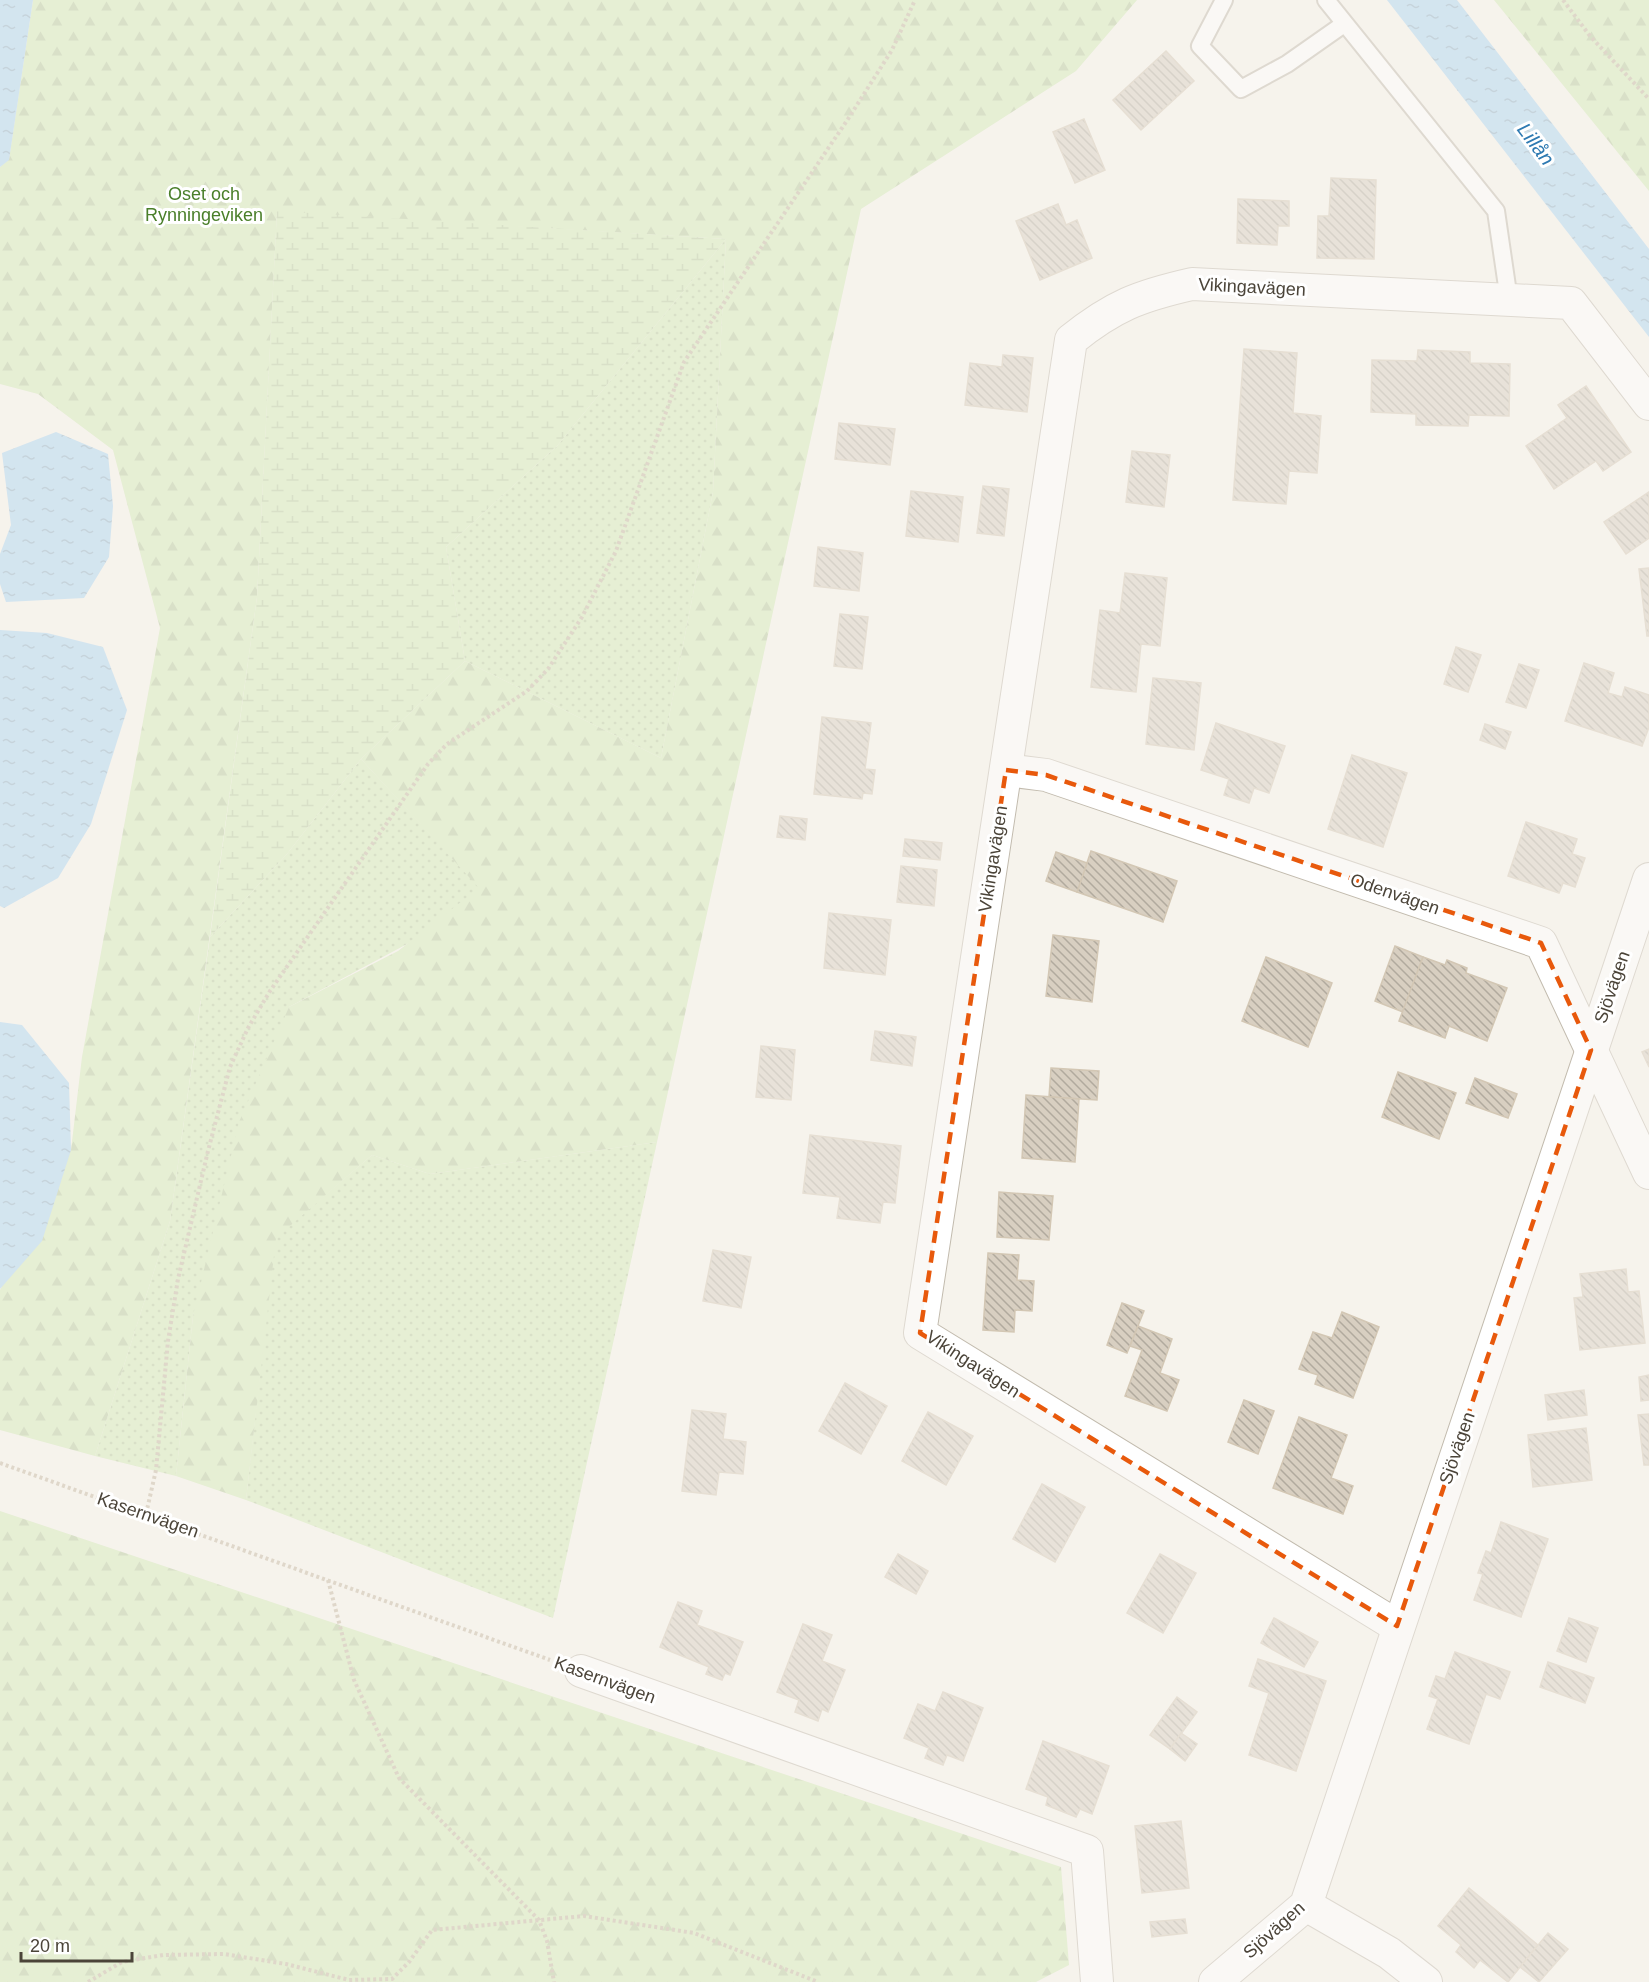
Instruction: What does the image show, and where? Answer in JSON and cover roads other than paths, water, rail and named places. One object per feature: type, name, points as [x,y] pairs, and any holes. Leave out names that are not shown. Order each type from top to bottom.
[{"type":"street","name":"Vikingavägen","points":[[1397,1626],[920,1333],[1071,340],[1102,315],[1144,295],[1192,284],[1570,303],[1649,404]]},
{"type":"street","name":"Odenvägen","points":[[1006,770],[1046,775],[1541,943],[1649,1173]]},
{"type":"street","name":"Sjövägen","points":[[1215,1982],[1306,1905],[1397,1626],[1649,879]]},
{"type":"street","name":"Kasernvägen","points":[[581,1671],[1088,1851],[1097,1982]]},
{"type":"street","points":[[1306,1905],[1389,1953],[1426,1982]]},
{"type":"lane","points":[[1224,0],[1200,46],[1241,89],[1287,64],[1344,24]]},
{"type":"lane","points":[[1326,0],[1496,211],[1509,300]]},
{"type":"water","points":[[0,0],[33,0],[9,160],[0,167]]},
{"type":"water","name":"Lillån","points":[[1387,0],[1457,0],[1649,249],[1649,337]]},
{"type":"water","points":[[56,432],[108,454],[113,506],[109,557],[84,598],[6,602],[0,584],[0,554],[11,525],[2,453]]},
{"type":"water","points":[[0,630],[47,633],[103,647],[127,710],[91,824],[58,878],[4,908],[0,906]]},
{"type":"water","points":[[0,1022],[22,1025],[69,1083],[71,1150],[42,1241],[0,1289]]},
{"type":"park label","name":"Oset och Rynningeviken","points":[[204,204]]}]
